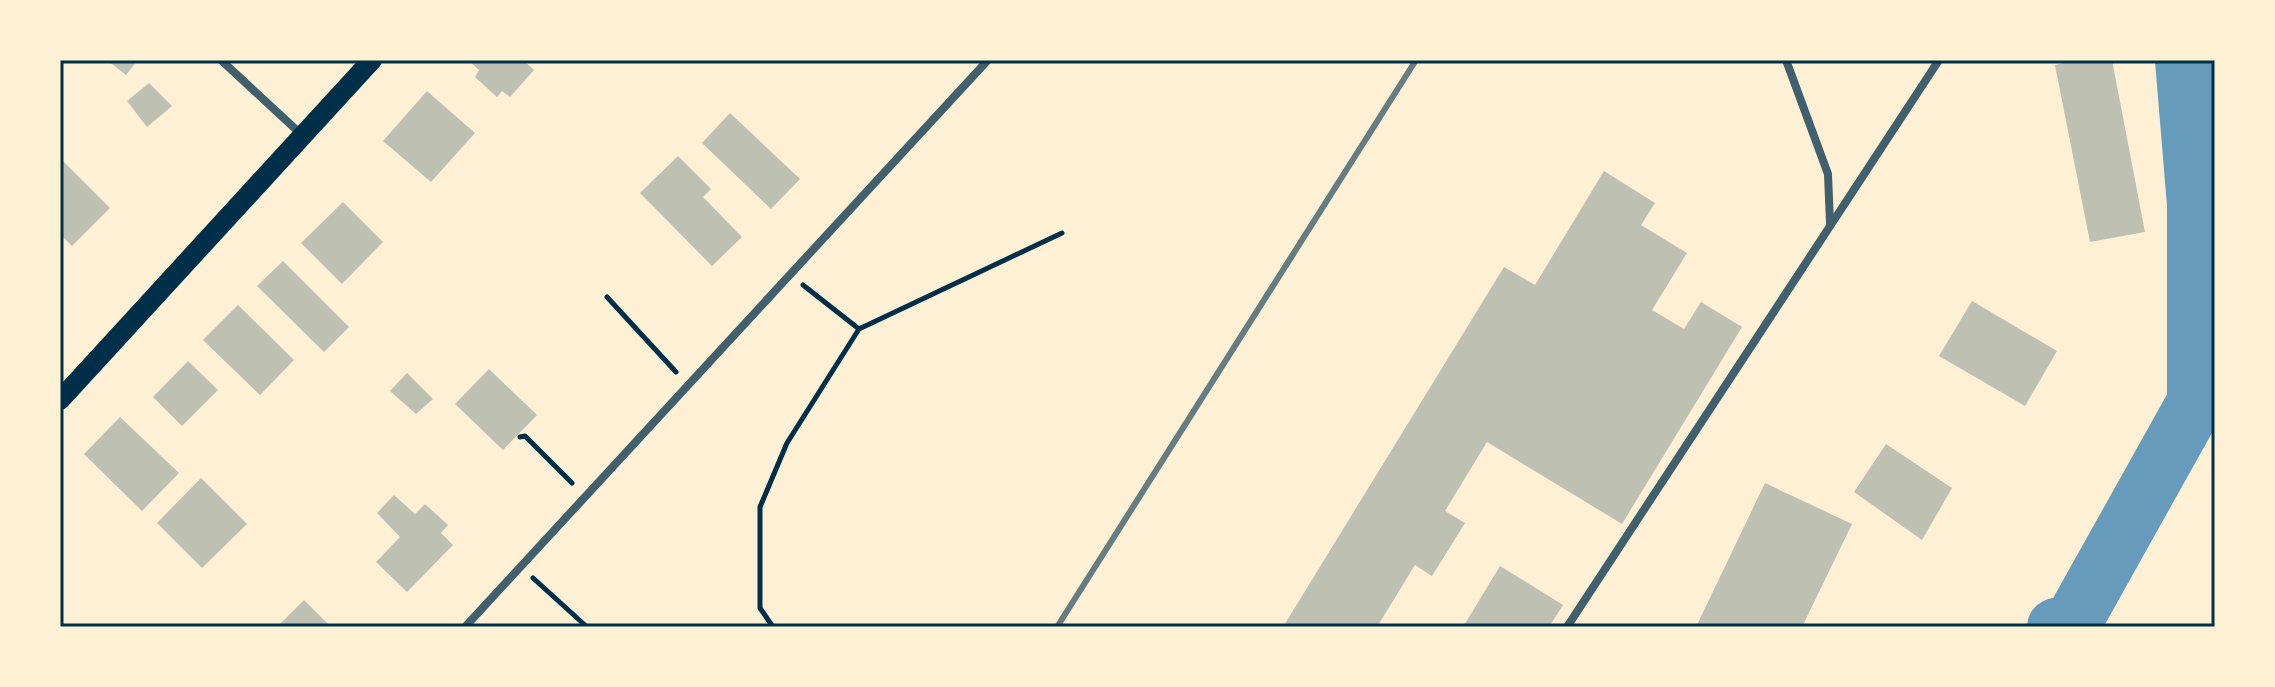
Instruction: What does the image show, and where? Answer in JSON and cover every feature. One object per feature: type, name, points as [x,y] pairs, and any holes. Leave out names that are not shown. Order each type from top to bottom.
[{"type":"main road","points":[[60,400],[372,60]]},
{"type":"street","points":[[221,60],[303,136]]},
{"type":"street","points":[[465,627],[988,60]]},
{"type":"street","points":[[1786,60],[1828,174],[1829,227]]},
{"type":"street","points":[[1567,627],[1939,60]]},
{"type":"path","points":[[773,627],[760,608],[760,507],[787,443],[859,329],[1062,233]]},
{"type":"path","points":[[790,275],[859,329]]},
{"type":"path","points":[[607,297],[688,384]]},
{"type":"path","points":[[520,437],[525,436],[586,496]]},
{"type":"path","points":[[520,567],[587,627]]},
{"type":"building","points":[[107,60],[138,60],[126,75]]},
{"type":"building","points":[[468,60],[523,60],[534,70],[510,97],[502,91],[497,97],[475,77],[479,70]]},
{"type":"building","points":[[2081,60],[2112,60],[2145,232],[2090,242],[2055,65]]},
{"type":"building","points":[[149,83],[172,106],[147,127],[127,101]]},
{"type":"building","points":[[427,91],[475,133],[431,182],[383,141]]},
{"type":"building","points":[[730,113],[800,179],[771,209],[702,143]]},
{"type":"building","points":[[678,156],[711,189],[703,197],[742,237],[712,266],[640,193]]},
{"type":"building","points":[[63,161],[110,208],[72,246],[60,234]]},
{"type":"building","points":[[1604,171],[1655,203],[1641,225],[1687,253],[1652,310],[1684,329],[1701,302],[1742,327],[1622,524],[1487,442],[1445,511],[1465,523],[1432,576],[1415,565],[1377,627],[1283,627],[1504,267],[1535,285]]},
{"type":"building","points":[[343,202],[383,242],[342,284],[301,243]]},
{"type":"building","points":[[283,261],[349,327],[324,352],[257,286]]},
{"type":"building","points":[[1972,301],[2057,351],[2025,406],[1939,356]]},
{"type":"building","points":[[238,305],[294,360],[260,395],[203,340]]},
{"type":"building","points":[[188,361],[218,390],[182,426],[153,397]]},
{"type":"building","points":[[489,369],[537,415],[503,450],[455,404]]},
{"type":"building","points":[[407,373],[433,399],[416,414],[390,391]]},
{"type":"building","points":[[120,417],[179,473],[142,511],[84,454]]},
{"type":"building","points":[[1886,444],[1952,488],[1922,540],[1854,492]]},
{"type":"building","points":[[201,478],[247,524],[202,568],[157,523]]},
{"type":"building","points":[[1765,483],[1852,524],[1802,627],[1696,627]]},
{"type":"building","points":[[394,495],[415,514],[425,504],[448,525],[441,533],[453,545],[407,592],[376,562],[400,537],[377,513]]},
{"type":"building","points":[[1500,566],[1563,605],[1549,627],[1463,627]]},
{"type":"building","points":[[304,600],[331,627],[277,627]]},
{"type":"waterway","points":[[2056,627],[2073,622],[2196,402],[2196,205],[2184,60]]},
{"type":"railway","points":[[1057,627],[1416,60]]}]
